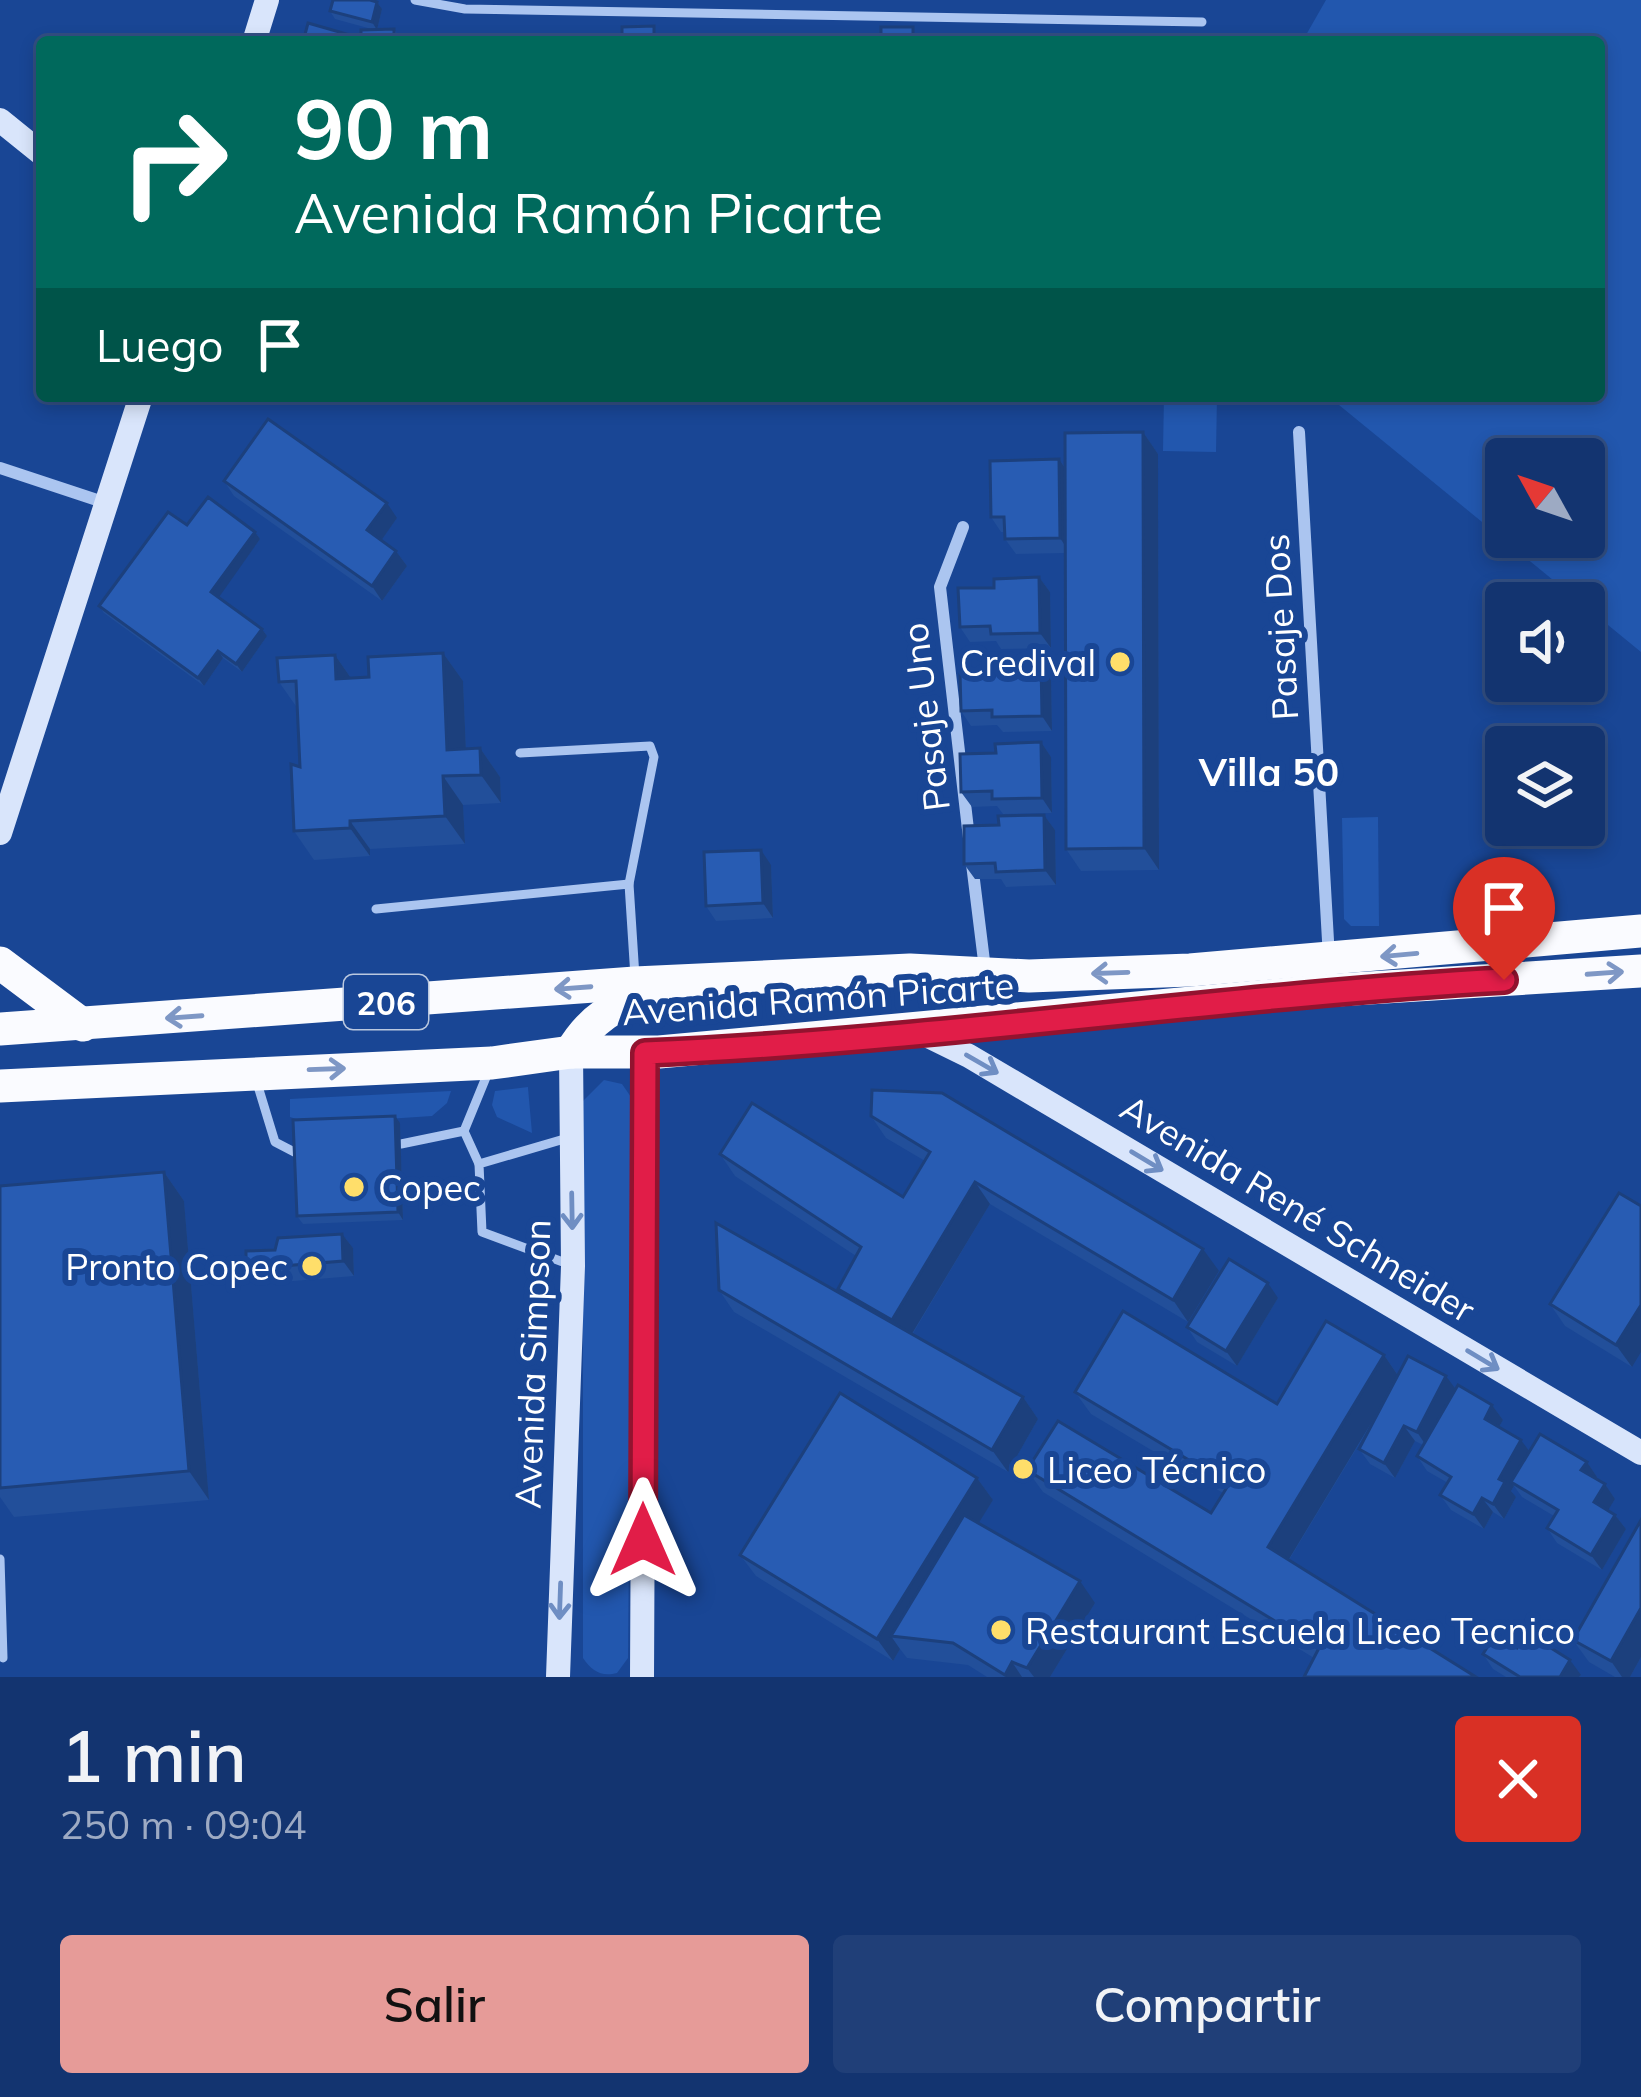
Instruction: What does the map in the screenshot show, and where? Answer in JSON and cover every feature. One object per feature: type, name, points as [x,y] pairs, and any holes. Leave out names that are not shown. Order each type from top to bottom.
[{"type":"highway","name":"Avenida Ramón Picarte","points":[[0,1029],[635,983],[910,970],[986,976],[1329,961],[1641,932]]},
{"type":"highway","points":[[0,963],[83,1025]]},
{"type":"highway","name":"Avenida Ramón Picarte","points":[[0,1086],[492,1063],[571,1052],[645,1053],[1321,991],[1641,971]]},
{"type":"highway","points":[[571,1052],[587,1025],[604,1012],[690,981]]},
{"type":"main road","points":[[256,36],[267,0]]},
{"type":"main road","points":[[0,120],[36,149]]},
{"type":"main road","points":[[0,832],[139,402]]},
{"type":"main road","name":"Avenida René Schneider","points":[[916,1030],[1641,1453]]},
{"type":"main road","name":"Avenida Simpson","points":[[558,1677],[573,1266],[571,1052]]},
{"type":"main road","points":[[642,1677],[645,1053]]},
{"type":"street","name":"Pasaje Dos","points":[[1299,432],[1329,961]]},
{"type":"street","points":[[0,468],[106,503]]},
{"type":"street","name":"Pasaje Uno","points":[[963,527],[940,586],[986,976]]},
{"type":"lane","points":[[415,0],[466,9],[1202,22]]},
{"type":"lane","points":[[520,753],[650,746],[654,757],[629,884],[635,983]]},
{"type":"lane","points":[[376,909],[629,884]]},
{"type":"lane","points":[[492,1063],[464,1131],[479,1164],[482,1232],[573,1266]]},
{"type":"lane","points":[[253,1072],[275,1142],[300,1155]]},
{"type":"lane","points":[[401,1144],[464,1131]]},
{"type":"lane","points":[[479,1164],[571,1137]]},
{"type":"lane","points":[[0,1559],[3,1658]]},
{"type":"shaded area","points":[[1326,0],[1641,0],[1641,652],[1605,623],[1605,582],[1555,582],[1526,558],[1605,558],[1605,438],[1485,438],[1485,524],[1335,402],[1605,402],[1605,36],[1305,36]]},
{"type":"shaded area","points":[[1164,402],[1217,402],[1216,452],[1163,451]]},
{"type":"shaded area","points":[[1378,817],[1379,926],[1351,926],[1344,919],[1342,818]]},
{"type":"shaded area","points":[[604,1080],[622,1084],[633,1100],[628,1658],[617,1673],[606,1674],[593,1670],[583,1658],[583,1101]]},
{"type":"shaded area","points":[[528,1087],[532,1133],[497,1117],[492,1105],[495,1091]]},
{"type":"shaded area","points":[[451,1091],[447,1103],[432,1116],[312,1124],[290,1117],[290,1099]]},
{"type":"building","points":[[333,0],[377,2],[372,22],[330,11]]},
{"type":"building","points":[[308,23],[350,35],[350,36],[305,36]]},
{"type":"building","points":[[654,26],[654,36],[622,36],[622,27]]},
{"type":"building","points":[[881,27],[913,27],[913,36],[881,36]]},
{"type":"building","points":[[394,29],[394,36],[361,36],[361,30]]},
{"type":"building","points":[[268,419],[387,503],[367,530],[396,551],[372,586],[224,481]]},
{"type":"building","name":"Credival","points":[[1143,432],[1144,848],[1066,849],[1065,433]]},
{"type":"building","points":[[1059,459],[1060,538],[1005,539],[1004,517],[991,517],[990,461]]},
{"type":"building","points":[[208,497],[255,532],[211,592],[262,629],[236,664],[218,651],[198,678],[99,606],[168,512],[187,525]]},
{"type":"building","points":[[1039,577],[1040,633],[991,634],[990,626],[960,627],[958,588],[994,588],[994,579]]},
{"type":"building","points":[[443,653],[447,750],[480,748],[481,775],[443,776],[445,816],[350,821],[350,828],[294,831],[291,764],[300,767],[296,681],[279,682],[277,658],[335,655],[336,679],[369,677],[368,657]]},
{"type":"building","points":[[1041,661],[1042,716],[992,717],[992,710],[961,711],[960,672],[995,671],[995,662]]},
{"type":"building","points":[[1041,742],[1042,798],[992,799],[992,791],[961,792],[960,754],[996,753],[995,744]]},
{"type":"building","points":[[1044,815],[1045,870],[996,872],[995,863],[964,864],[964,826],[999,825],[998,816]]},
{"type":"building","points":[[761,850],[763,903],[706,906],[704,852]]},
{"type":"building","points":[[872,1090],[942,1093],[1203,1249],[1173,1300],[975,1182],[892,1320],[838,1289],[861,1247],[720,1154],[752,1103],[903,1197],[930,1152],[871,1116]]},
{"type":"building","points":[[395,1116],[398,1212],[297,1216],[293,1120]]},
{"type":"building","points":[[164,1172],[189,1471],[0,1488],[0,1186]]},
{"type":"building","points":[[1619,1193],[1641,1206],[1641,1305],[1616,1345],[1550,1304]]},
{"type":"building","points":[[716,1223],[1023,1397],[992,1450],[719,1290]]},
{"type":"building","points":[[342,1234],[343,1261],[246,1269],[246,1251],[275,1250],[278,1238]]},
{"type":"building","points":[[1229,1259],[1268,1283],[1226,1351],[1187,1327]]},
{"type":"building","points":[[1123,1311],[1277,1404],[1326,1321],[1384,1355],[1268,1547],[1476,1677],[1304,1677],[1319,1648],[1027,1470],[1058,1421],[1211,1513],[1229,1484],[1075,1392]]},
{"type":"building","points":[[1408,1356],[1446,1376],[1417,1432],[1404,1426],[1384,1463],[1359,1449]]},
{"type":"building","points":[[1458,1385],[1492,1405],[1485,1419],[1521,1440],[1499,1479],[1505,1482],[1493,1504],[1482,1498],[1473,1514],[1440,1495],[1451,1477],[1417,1456]]},
{"type":"building","points":[[840,1393],[977,1478],[877,1639],[740,1555]]},
{"type":"building","points":[[1540,1434],[1587,1462],[1581,1470],[1605,1484],[1594,1502],[1615,1515],[1591,1555],[1547,1528],[1558,1510],[1511,1482]]},
{"type":"building","name":"Restaurant Escuela Liceo Tecnico","points":[[964,1515],[1080,1581],[1027,1668],[1012,1662],[1005,1675],[953,1643],[891,1636]]},
{"type":"building","points":[[1641,1520],[1641,1608],[1611,1661],[1573,1640]]},
{"type":"building","points":[[1527,1633],[1570,1660],[1560,1677],[1520,1677],[1483,1654],[1495,1635],[1517,1648]]},
{"type":"place","name":"Credival","points":[[1120,662]]},
{"type":"place","name":"Copec","points":[[354,1187]]},
{"type":"place","name":"Pronto Copec","points":[[312,1266]]},
{"type":"place","name":"Liceo Técnico","points":[[1023,1469]]},
{"type":"place","name":"Restaurant Escuela Liceo Tecnico","points":[[1001,1630]]},
{"type":"district","name":"Villa 50","points":[[1269,771]]},
{"type":"route","points":[[643,1540],[645,1053],[1080,1017],[1321,991],[1504,980]]}]
